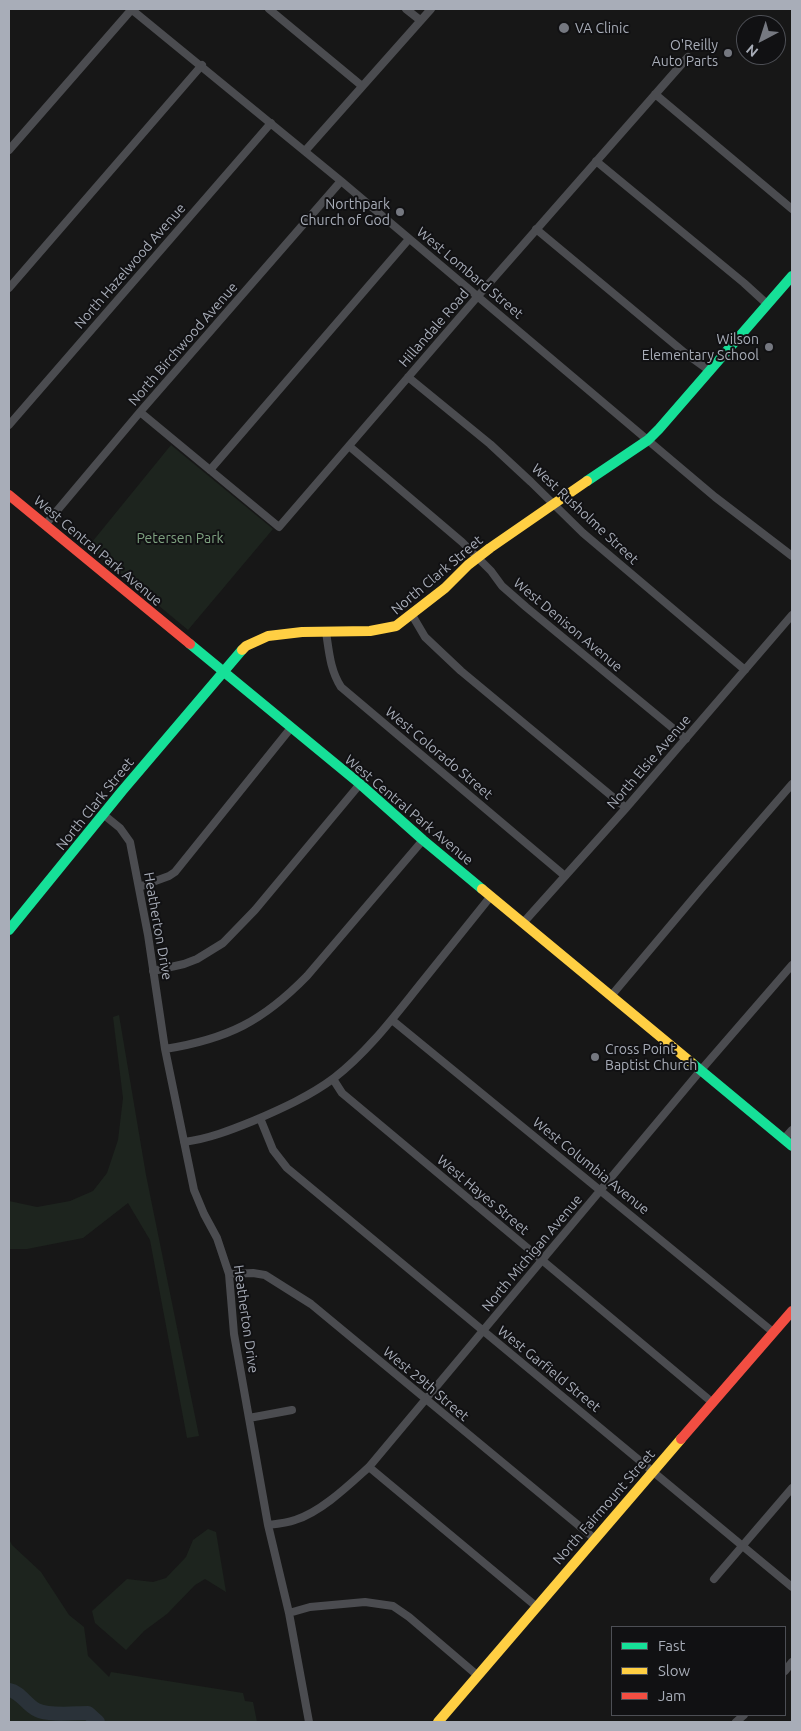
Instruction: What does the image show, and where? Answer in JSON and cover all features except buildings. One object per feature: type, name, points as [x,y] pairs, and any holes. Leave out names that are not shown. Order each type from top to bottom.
[{"type":"street","points":[[9,150],[132,9]]},
{"type":"street","name":"West Lombard Street","points":[[132,9],[341,181],[715,497],[792,556]]},
{"type":"street","points":[[269,9],[362,86]]},
{"type":"street","points":[[406,9],[420,20]]},
{"type":"street","points":[[305,151],[431,9]]},
{"type":"street","name":"Hillandale Road","points":[[210,470],[279,527],[536,229],[688,57]]},
{"type":"street","points":[[9,288],[202,65]]},
{"type":"street","points":[[655,94],[792,209]]},
{"type":"street","name":"North Hazelwood Avenue","points":[[9,425],[271,123]]},
{"type":"street","points":[[596,161],[767,304]]},
{"type":"street","name":"North Birchwood Avenue","points":[[45,525],[140,412],[341,181]]},
{"type":"street","points":[[536,229],[685,353],[710,371]]},
{"type":"street","points":[[140,412],[210,470],[409,239]]},
{"type":"street","name":"North Clark Street","points":[[9,930],[104,816],[122,791],[246,646],[268,636],[302,632],[370,631],[396,626],[445,588],[478,557],[648,440],[792,276]]},
{"type":"street","name":"West Rusholme Street","points":[[408,377],[490,444],[618,563],[745,670]]},
{"type":"street","name":"West Denison Avenue","points":[[349,446],[462,542],[478,557],[502,586],[686,739]]},
{"type":"street","name":"West Central Park Avenue","points":[[9,495],[290,729],[360,784],[522,923],[788,1142]]},
{"type":"street","points":[[412,615],[425,637],[461,671],[626,808]]},
{"type":"street","name":"North Elsie Avenue","points":[[522,923],[626,808],[792,615]]},
{"type":"street","name":"West Colorado Street","points":[[326,632],[331,664],[341,687],[565,876]]},
{"type":"street","points":[[139,887],[175,872],[290,729]]},
{"type":"street","points":[[153,971],[197,959],[223,943],[255,910],[360,784]]},
{"type":"street","points":[[612,996],[700,889],[792,784]]},
{"type":"street","name":"Heatherton Drive","points":[[104,816],[120,828],[130,842],[165,1049],[194,1190],[217,1238],[229,1274],[234,1334],[268,1525],[289,1613],[309,1722]]},
{"type":"street","points":[[165,1049],[190,1045],[234,1031],[265,1014],[287,997],[423,840]]},
{"type":"street","points":[[184,1142],[200,1140],[260,1118],[318,1090],[333,1079],[370,1045],[392,1020],[490,896]]},
{"type":"street","name":"North Michigan Avenue","points":[[268,1525],[296,1520],[311,1512],[340,1493],[369,1467],[701,1070],[792,965]]},
{"type":"street","name":"West Columbia Avenue","points":[[392,1020],[773,1332]]},
{"type":"street","name":"West Hayes Street","points":[[333,1079],[342,1093],[541,1261],[714,1403]]},
{"type":"street","name":"West Garfield Street","points":[[260,1118],[273,1150],[287,1168],[792,1586]]},
{"type":"street","points":[[788,1142],[792,1130]]},
{"type":"street","name":"West 29th Street","points":[[229,1274],[253,1273],[265,1275],[311,1304],[595,1539]]},
{"type":"street","name":"North Fairmount Street","points":[[438,1722],[792,1311]]},
{"type":"street","points":[[249,1418],[292,1410]]},
{"type":"street","points":[[369,1467],[537,1607]]},
{"type":"street","points":[[714,1579],[792,1488]]},
{"type":"street","points":[[289,1613],[310,1607],[365,1602],[394,1606],[477,1675]]},
{"type":"green space","name":"Petersen Park","points":[[171,445],[273,529],[188,630],[88,547]]},
{"type":"green space","points":[[119,1015],[146,1175],[199,1436],[187,1438],[150,1240],[128,1203],[83,1238],[27,1249],[9,1249],[9,1201],[37,1207],[70,1201],[93,1191],[107,1173],[118,1140],[123,1098],[113,1017]]},
{"type":"green space","points":[[208,1529],[216,1532],[226,1592],[205,1579],[195,1585],[167,1614],[144,1631],[126,1650],[95,1623],[92,1611],[127,1579],[153,1582],[166,1578],[186,1557],[193,1540]]},
{"type":"green space","points":[[9,1539],[12,1545],[41,1572],[69,1615],[84,1627],[88,1656],[109,1677],[111,1672],[243,1693],[245,1701],[253,1702],[257,1722],[9,1722]]},
{"type":"waterway","points":[[9,1690],[17,1693],[33,1708],[42,1712],[55,1714],[88,1713],[98,1722]]},
{"type":"traffic: fast","points":[[587,481],[648,440],[792,276]]},
{"type":"traffic: fast","points":[[190,644],[360,784],[482,889]]},
{"type":"traffic: fast","points":[[9,930],[122,791],[242,650]]},
{"type":"traffic: fast","points":[[692,1063],[792,1146]]},
{"type":"traffic: slow","points":[[242,650],[246,646],[268,636],[302,632],[370,631],[396,626],[445,588],[468,565],[490,548],[587,481]]},
{"type":"traffic: slow","points":[[482,889],[692,1063]]},
{"type":"traffic: slow","points":[[438,1722],[681,1439]]},
{"type":"traffic: jam","points":[[9,495],[190,644]]},
{"type":"traffic: jam","points":[[681,1439],[792,1311]]},
{"type":"place","name":"VA Clinic","points":[[564,28]]},
{"type":"place","name":"O'Reilly Auto Parts","points":[[728,53]]},
{"type":"place","name":"Northpark Church of God","points":[[400,212]]},
{"type":"place","name":"Wilson Elementary School","points":[[769,347]]},
{"type":"place","name":"Cross Point Baptist Church","points":[[595,1057]]}]
